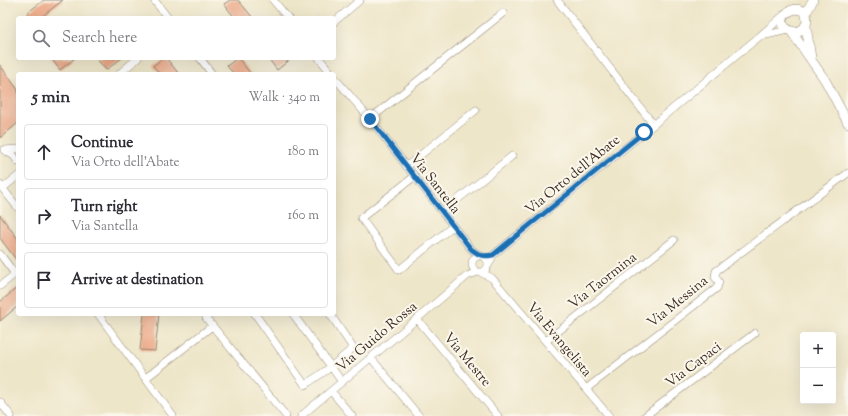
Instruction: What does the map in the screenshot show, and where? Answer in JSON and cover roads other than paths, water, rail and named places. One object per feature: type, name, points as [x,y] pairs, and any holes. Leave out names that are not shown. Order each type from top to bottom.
[{"type":"street","points":[[154,0],[166,16]]},
{"type":"street","points":[[274,0],[286,16]]},
{"type":"street","points":[[336,20],[360,0]]},
{"type":"street","points":[[557,0],[653,124]]},
{"type":"street","points":[[805,0],[796,7],[788,9],[783,16],[783,24],[811,59],[825,80],[848,123]]},
{"type":"street","points":[[811,59],[806,26],[806,14],[813,0]]},
{"type":"street","points":[[796,7],[800,8],[806,14]]},
{"type":"street","points":[[370,119],[503,13]]},
{"type":"street","name":"Via Orto dell'Abate","points":[[488,266],[493,255],[783,16]]},
{"type":"street","points":[[760,36],[789,30],[798,32],[806,26]]},
{"type":"street","points":[[121,72],[136,60]]},
{"type":"street","points":[[202,60],[210,72]]},
{"type":"street","points":[[321,60],[330,72]]},
{"type":"street","name":"Via Santella","points":[[336,79],[370,119],[471,249],[482,257]]},
{"type":"street","points":[[407,166],[476,110]]},
{"type":"street","points":[[2,150],[16,149]]},
{"type":"street","points":[[2,150],[14,156],[16,159]]},
{"type":"street","points":[[442,212],[512,156]]},
{"type":"street","name":"Via Messina","points":[[586,389],[717,288],[719,282],[715,276],[716,271],[848,173]]},
{"type":"street","points":[[415,176],[361,218],[400,270],[453,226]]},
{"type":"street","points":[[16,177],[2,186],[16,205]]},
{"type":"street","name":"Via Taormina","points":[[546,342],[674,240]]},
{"type":"street","name":"Via Santella","points":[[471,249],[473,263]]},
{"type":"street","points":[[0,254],[15,274],[0,286]]},
{"type":"street","name":"Via Orto dell'Abate","points":[[482,257],[493,255]]},
{"type":"street","points":[[476,257],[482,257],[487,260],[488,266],[480,272],[474,270],[473,263],[476,257]]},
{"type":"street","name":"Via Guido Rossa","points":[[467,276],[473,263]]},
{"type":"street","name":"Via Evangelista","points":[[488,266],[492,278],[608,416]]},
{"type":"street","name":"Via Evangelista","points":[[480,272],[492,278]]},
{"type":"street","name":"Via Guido Rossa","points":[[302,416],[467,276],[480,272]]},
{"type":"street","points":[[100,316],[173,416]]},
{"type":"street","points":[[208,316],[212,326],[286,416]]},
{"type":"street","points":[[256,316],[305,385],[331,367],[354,348],[331,316]]},
{"type":"street","points":[[294,316],[342,382]]},
{"type":"street","name":"Via Mestre","points":[[417,319],[498,416]]},
{"type":"street","points":[[146,378],[212,326]]},
{"type":"street","name":"Via Capaci","points":[[645,416],[755,333]]},
{"type":"street","points":[[371,358],[418,416]]},
{"type":"street","points":[[331,391],[352,416]]},
{"type":"street","points":[[0,402],[11,416]]}]
